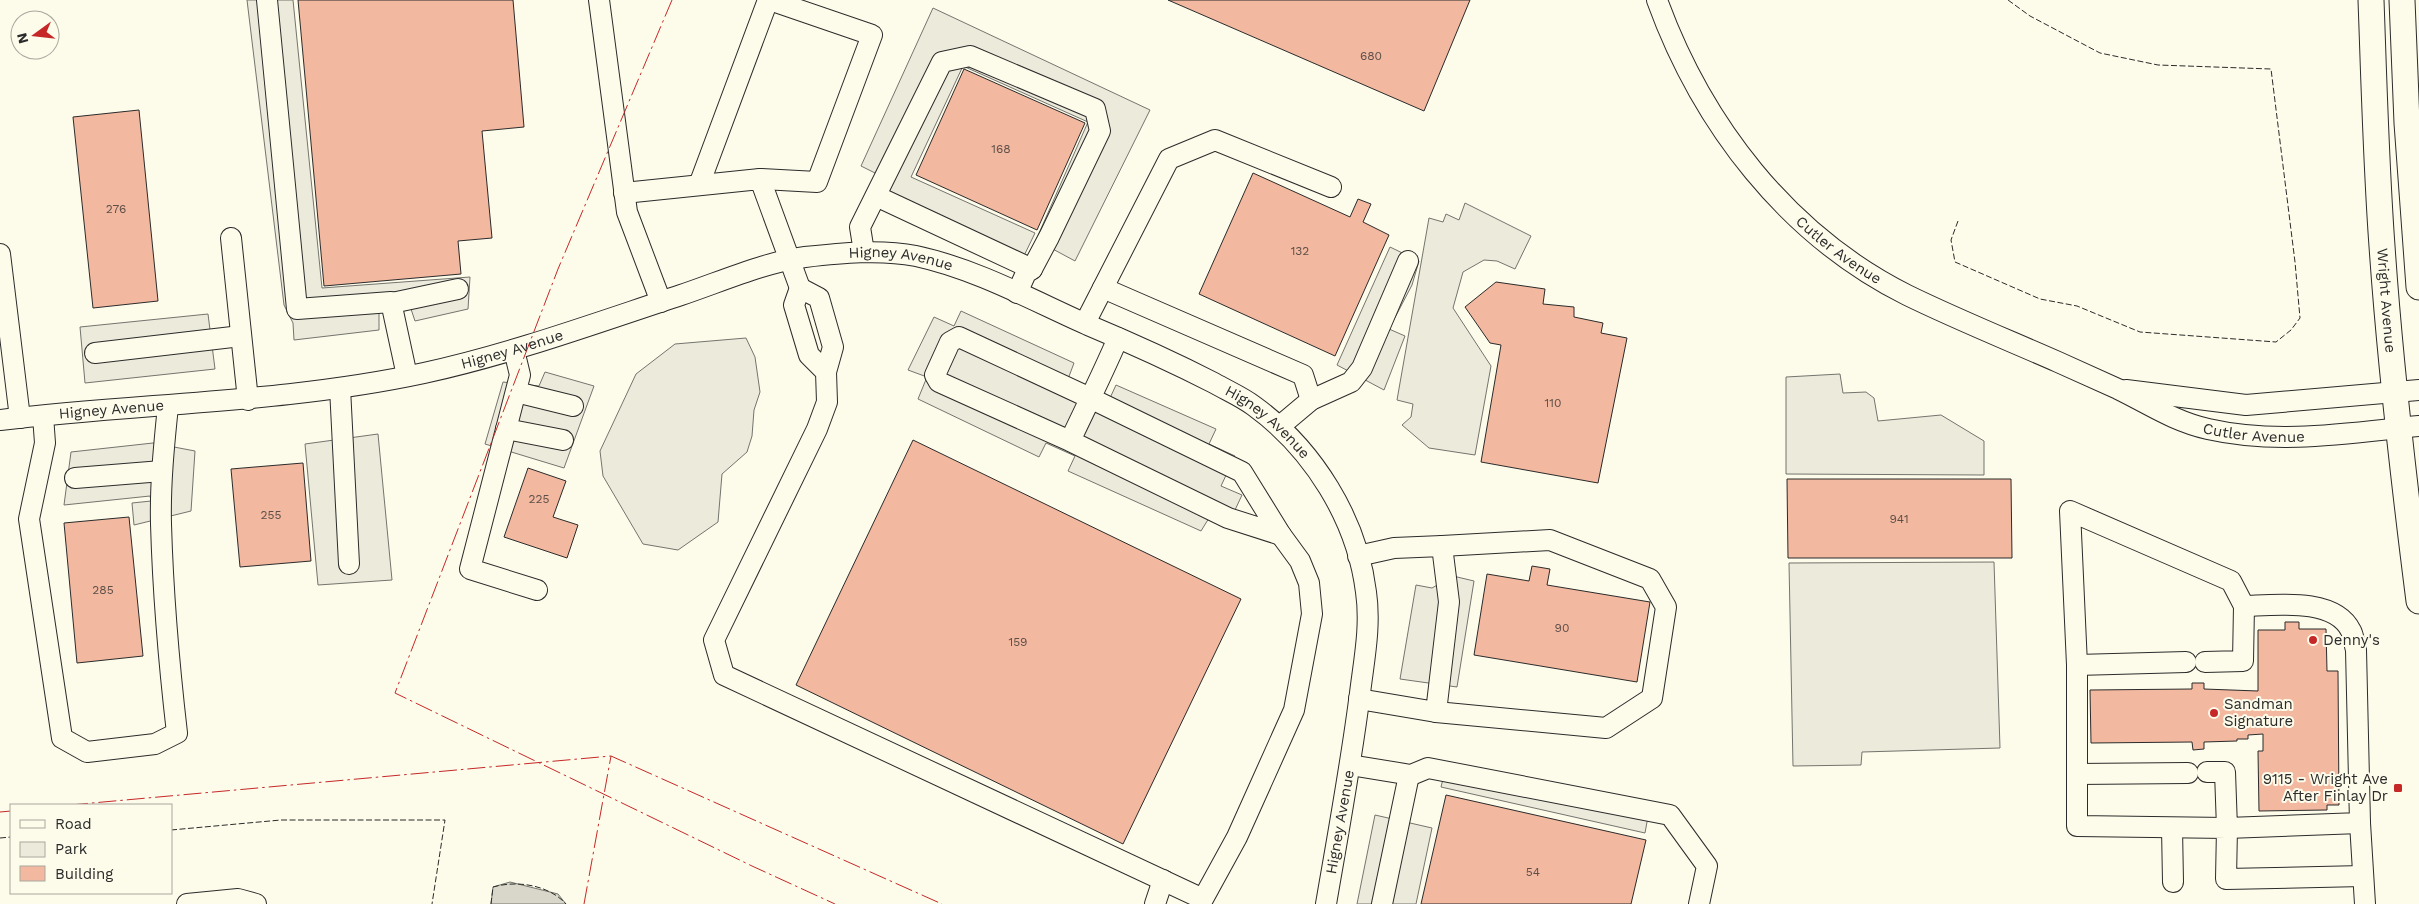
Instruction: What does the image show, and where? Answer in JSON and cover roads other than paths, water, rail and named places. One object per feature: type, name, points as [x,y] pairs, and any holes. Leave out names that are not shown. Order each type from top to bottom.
[{"type":"main road","name":"Wright Avenue","points":[[2371,0],[2375,140],[2394,392],[2409,427],[2419,601]]},
{"type":"main road","points":[[2402,0],[2408,132],[2419,287]]},
{"type":"street","points":[[267,0],[297,309],[392,303],[458,289]]},
{"type":"street","points":[[599,0],[626,212],[660,302]]},
{"type":"street","points":[[624,193],[760,179],[818,182],[872,35],[769,0],[699,185]]},
{"type":"street","name":"Cutler Avenue","points":[[1657,0],[1672,40],[1717,123],[1744,162],[1783,204],[1825,242],[1855,264],[1906,294],[2119,390],[2169,418],[2208,429],[2257,436],[2356,434],[2409,427]]},
{"type":"street","points":[[864,252],[860,227],[942,62],[970,56],[1095,109],[1100,131],[1032,269],[1026,273],[1016,293]]},
{"type":"street","points":[[1085,323],[1169,159],[1215,140],[1331,187]]},
{"type":"street","points":[[760,179],[800,288],[819,298],[833,347],[826,372],[827,402],[817,429],[714,640],[724,674],[1203,899],[1237,837],[1294,710],[1312,614],[1310,583],[1300,561],[1281,535],[1242,472],[959,337],[950,342],[935,375],[939,382],[1070,441],[1228,518],[1281,535]]},
{"type":"street","points":[[876,196],[1032,269]]},
{"type":"street","points":[[231,238],[248,400]]},
{"type":"street","name":"Higney Avenue","points":[[0,420],[248,400],[340,388],[407,376],[514,350],[789,260],[864,252],[914,256],[972,273],[1180,365],[1249,402],[1280,426],[1310,460],[1330,490],[1348,526],[1358,556],[1366,591],[1368,627],[1350,765],[1326,904]]},
{"type":"street","points":[[0,254],[20,418]]},
{"type":"street","points":[[1280,426],[1311,400],[1351,382],[1362,368],[1408,260]]},
{"type":"street","points":[[1103,288],[1303,375],[1311,400]]},
{"type":"street","points":[[392,303],[407,376]]},
{"type":"street","points":[[95,353],[241,336]]},
{"type":"street","points":[[1070,441],[1118,338]]},
{"type":"street","points":[[514,350],[520,375],[470,569],[537,590]]},
{"type":"street","points":[[340,388],[349,564]]},
{"type":"street","name":"Cutler Avenue","points":[[2119,390],[2246,405],[2419,390]]},
{"type":"street","points":[[516,392],[573,406]]},
{"type":"street","points":[[43,416],[45,443],[29,519],[62,738],[87,752],[155,744],[177,733],[170,668],[161,524],[162,471],[168,406]]},
{"type":"street","points":[[506,429],[563,440]]},
{"type":"street","points":[[75,478],[162,471]]},
{"type":"street","points":[[2077,665],[2243,661],[2244,606],[2231,581],[2070,511],[2077,665],[2077,826],[2226,828],[2360,823]]},
{"type":"street","points":[[1358,556],[1394,548],[1550,540],[1650,579],[1666,607],[1652,698],[1606,728],[1436,712],[1359,699]]},
{"type":"street","points":[[1436,712],[1450,602],[1442,546]]},
{"type":"street","points":[[2244,606],[2310,605],[2340,618],[2351,631],[2356,650],[2360,823],[2365,904]]},
{"type":"street","points":[[1350,765],[1409,774],[1428,768],[1670,815],[1707,866],[1699,904]]},
{"type":"street","points":[[2077,774],[2225,772],[2226,879],[2363,876]]},
{"type":"street","points":[[1382,904],[1409,774]]},
{"type":"street","points":[[2172,828],[2173,882]]},
{"type":"street","points":[[1155,904],[1163,880]]},
{"type":"street","points":[[187,904],[238,899],[256,904]]},
{"type":"place","name":"Denny's","points":[[2313,640]]},
{"type":"place","name":"Sandman Signature","points":[[2214,713]]},
{"type":"place","name":"9115 - Wright Ave After Finlay Dr","points":[[2398,788]]}]
